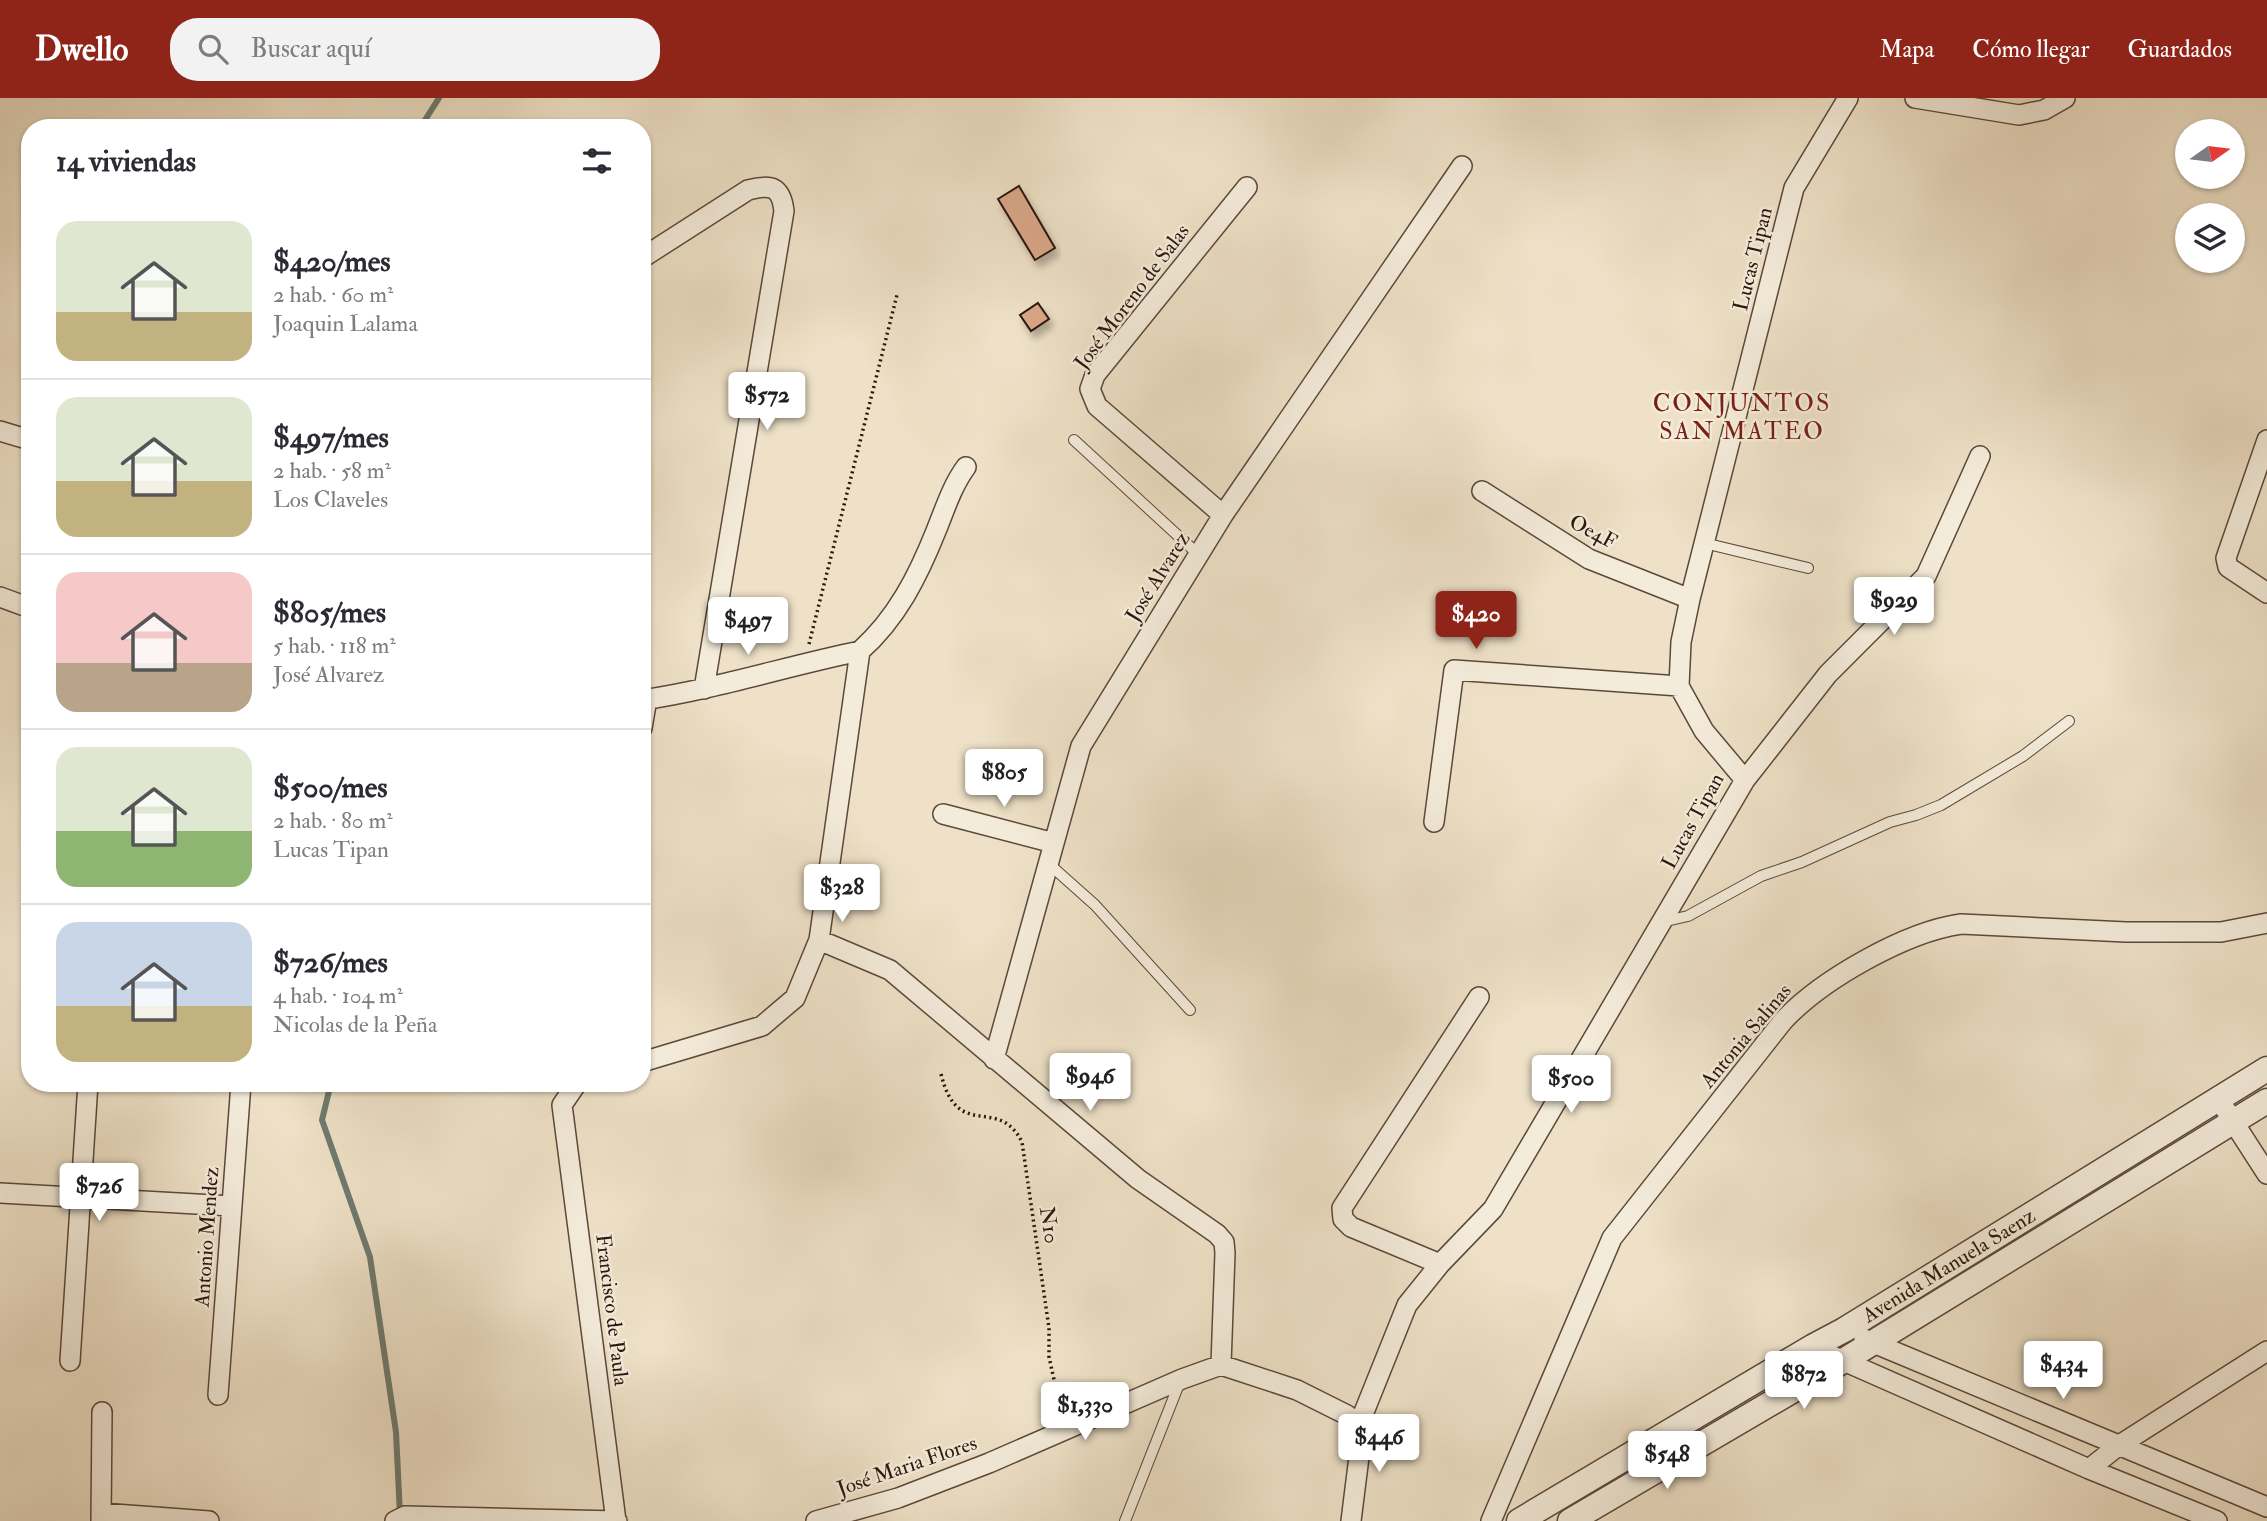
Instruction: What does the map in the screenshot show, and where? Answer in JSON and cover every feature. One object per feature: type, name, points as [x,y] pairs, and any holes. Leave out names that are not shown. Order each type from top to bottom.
[{"type":"street","name":"Lucas Tipan","points":[[1351,1521],[1362,1441],[1358,1427],[1407,1305],[1440,1264],[1493,1209],[1745,780],[1704,731],[1679,686],[1681,642],[1794,188],[1848,98]]},
{"type":"street","points":[[1915,98],[2019,115],[2044,110],[2065,98]]},
{"type":"street","name":"José Alvarez","points":[[994,1059],[1081,746],[1223,515],[1462,166]]},
{"type":"street","points":[[651,252],[748,190],[763,186],[775,189],[782,197],[784,212],[704,689]]},
{"type":"street","name":"José Moreno de Salas","points":[[1223,515],[1097,406],[1090,389],[1095,375],[1247,187]]},
{"type":"street","points":[[0,431],[21,437]]},
{"type":"street","points":[[2267,440],[2225,558],[2228,567],[2267,593]]},
{"type":"street","points":[[1745,780],[1828,674],[1926,576],[1980,456]]},
{"type":"street","points":[[651,698],[704,689],[860,651],[879,634],[906,597],[957,480],[966,467]]},
{"type":"street","name":"Oe4F","points":[[1482,491],[1589,559],[1690,598]]},
{"type":"street","points":[[0,597],[21,605]]},
{"type":"street","points":[[651,1059],[762,1026],[795,998],[819,940],[860,651]]},
{"type":"street","points":[[1434,822],[1454,670],[1679,686]]},
{"type":"street","points":[[943,814],[1054,843]]},
{"type":"street","name":"Antonia Salinas","points":[[1491,1521],[1612,1238],[1799,1004],[1871,958],[1939,927],[1961,924],[2126,932],[2221,932],[2267,923]]},
{"type":"street","points":[[819,940],[891,970],[1138,1179],[1217,1234],[1224,1242],[1226,1266],[1221,1365],[1297,1390],[1347,1415],[1358,1427]]},
{"type":"street","points":[[1440,1264],[1351,1227],[1343,1219],[1342,1208],[1479,997]]},
{"type":"street","name":"Avenida Manuela Saenz","points":[[1519,1521],[1844,1330],[2267,1069]]},
{"type":"street","points":[[70,1361],[87,1092]]},
{"type":"street","name":"Antonio Mendez","points":[[218,1395],[240,1092]]},
{"type":"street","name":"Francisco de Paula","points":[[571,1092],[562,1104],[617,1521]]},
{"type":"street","points":[[2218,1098],[2267,1174]]},
{"type":"street","name":"Avenida Manuela Saenz","points":[[1570,1521],[1843,1362],[2267,1101]]},
{"type":"street","points":[[0,1193],[232,1206]]},
{"type":"street","points":[[1844,1330],[2267,1507]]},
{"type":"street","points":[[1812,1347],[2089,1469],[2217,1521]]},
{"type":"street","points":[[2089,1469],[2118,1446],[2267,1351]]},
{"type":"street","name":"José Maria Flores","points":[[816,1521],[898,1498],[989,1463],[1067,1427],[1221,1365]]},
{"type":"street","points":[[102,1412],[101,1517],[209,1521]]},
{"type":"street","points":[[400,1518],[617,1521]]},
{"type":"lane","points":[[1074,440],[1199,555]]},
{"type":"lane","points":[[1704,543],[1808,568]]},
{"type":"lane","points":[[1661,922],[1688,916],[1761,876],[1801,862],[1890,822],[1916,816],[1941,805],[2023,756],[2069,721]]},
{"type":"lane","points":[[1048,864],[1095,905],[1190,1010]]},
{"type":"lane","points":[[1125,1521],[1182,1379]]},
{"type":"path","points":[[804,663],[897,295]]},
{"type":"path","name":"N10","points":[[941,1074],[945,1091],[954,1106],[965,1114],[1003,1121],[1016,1129],[1022,1142],[1049,1328],[1049,1357],[1056,1395],[1067,1427]]},
{"type":"building","points":[[1019,186],[1055,248],[1035,260],[998,199]]},
{"type":"building","points":[[1038,303],[1049,319],[1031,331],[1020,315]]},
{"type":"waterway","points":[[426,119],[439,98]]},
{"type":"waterway","points":[[329,1092],[322,1120],[370,1257],[396,1432],[400,1515]]},
{"type":"district","name":"CONJUNTOS SAN MATEO","points":[[1742,417]]}]
